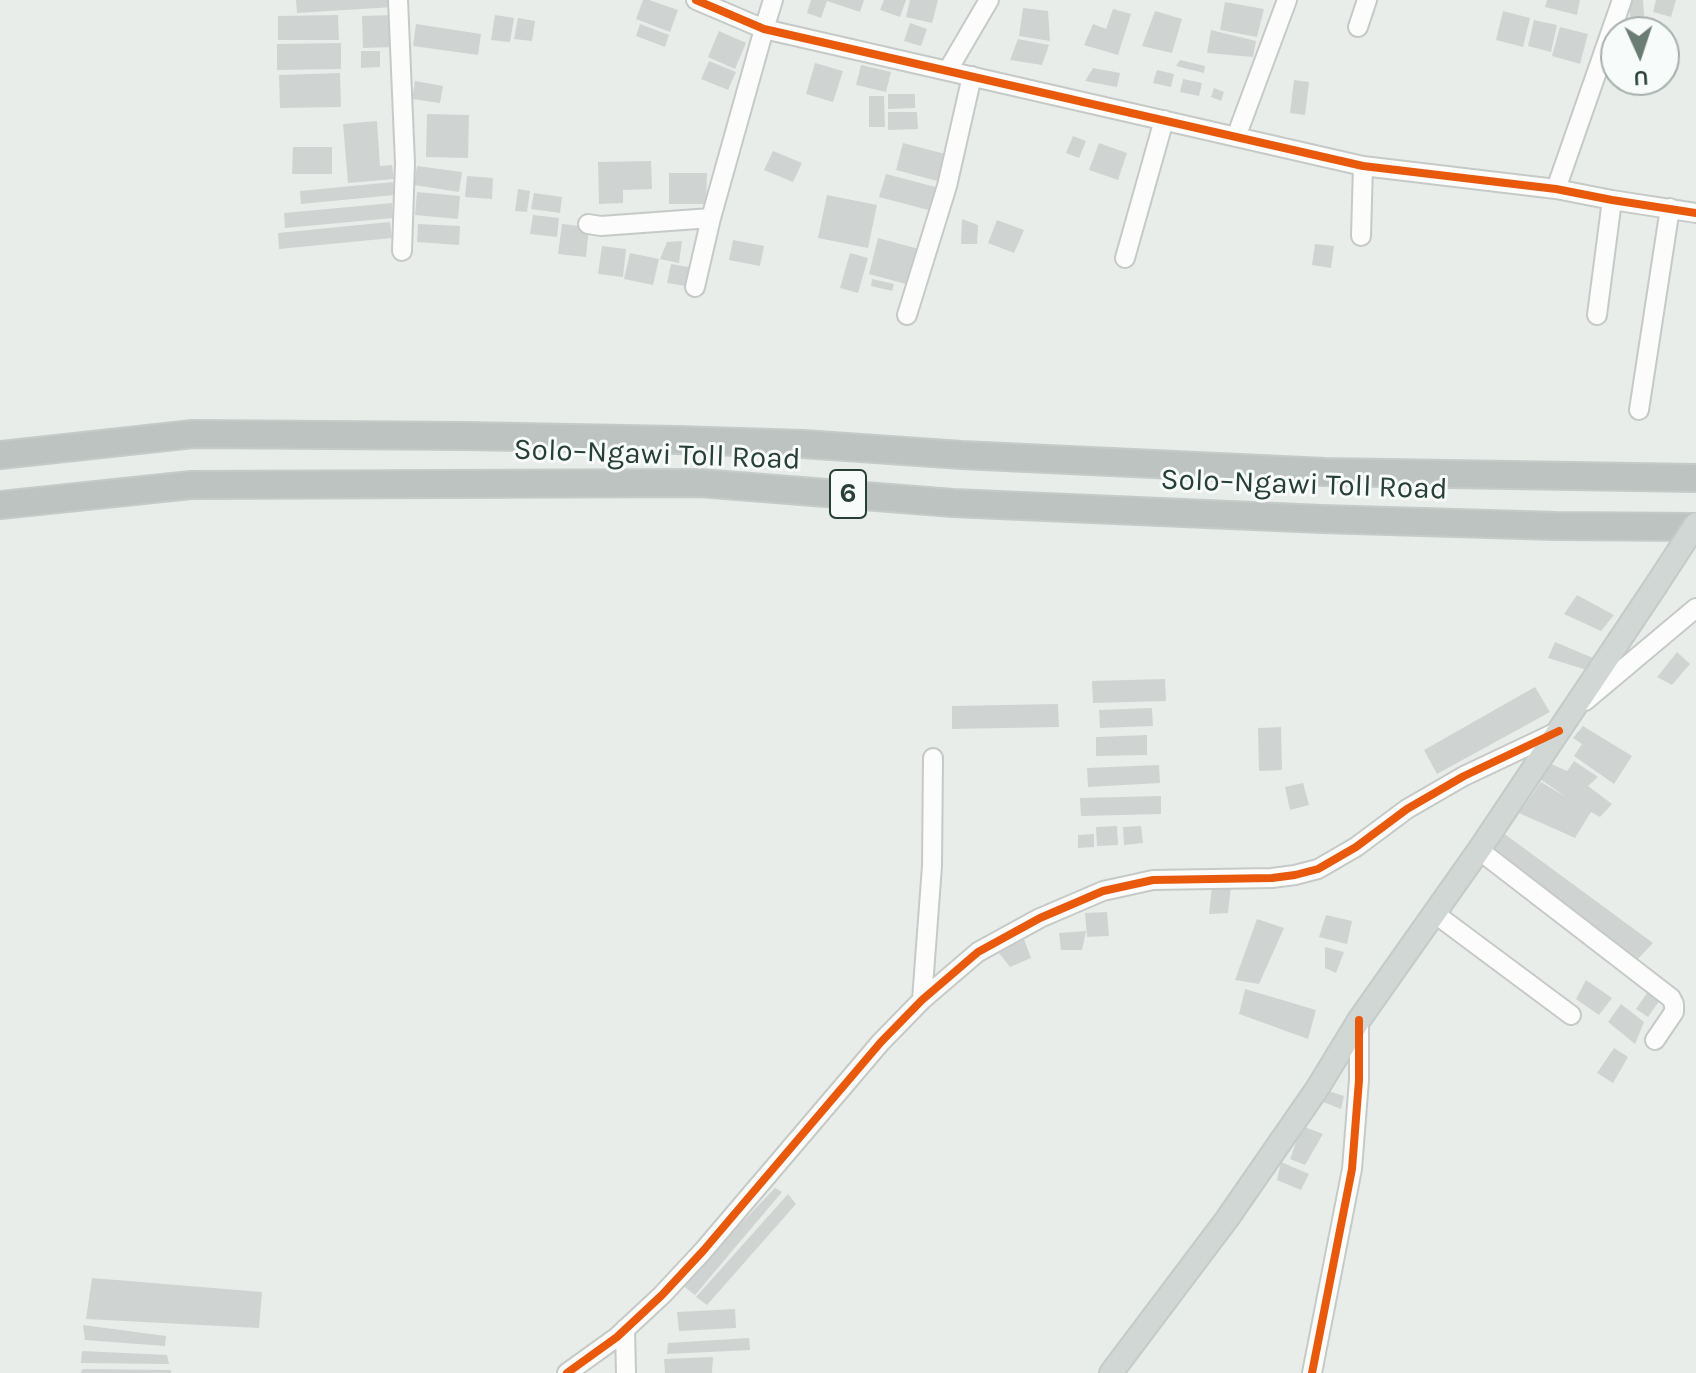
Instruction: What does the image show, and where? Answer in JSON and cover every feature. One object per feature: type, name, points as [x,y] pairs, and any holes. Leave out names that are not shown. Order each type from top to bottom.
[{"type":"highway","name":"Solo–Ngawi Toll Road","points":[[0,455],[193,434],[465,436],[803,444],[962,455],[1325,472],[1696,478]]},
{"type":"highway","name":"Solo–Ngawi Toll Road","points":[[0,505],[191,485],[700,483],[953,503],[1230,515],[1556,526],[1696,525]]},
{"type":"main road","points":[[1111,1373],[1227,1219],[1317,1089],[1359,1020],[1479,850],[1696,525]]},
{"type":"street","points":[[398,0],[405,163],[402,251]]},
{"type":"street","points":[[696,0],[764,29],[1363,166],[1556,189],[1696,213]]},
{"type":"street","points":[[695,287],[711,218],[773,0]]},
{"type":"street","points":[[948,70],[989,0]]},
{"type":"street","points":[[1236,137],[1287,0]]},
{"type":"street","points":[[1358,27],[1367,0]]},
{"type":"street","points":[[1556,189],[1622,0]]},
{"type":"street","points":[[907,315],[947,186],[972,76]]},
{"type":"street","points":[[1125,258],[1164,120]]},
{"type":"street","points":[[1361,236],[1363,166]]},
{"type":"street","points":[[1597,315],[1612,200]]},
{"type":"street","points":[[1639,410],[1670,208]]},
{"type":"street","points":[[588,224],[601,226],[711,218]]},
{"type":"street","points":[[1576,707],[1696,608]]},
{"type":"street","points":[[567,1373],[617,1337],[662,1295],[881,1042],[922,1000],[978,952],[1040,918],[1103,891],[1153,880],[1272,878],[1318,869],[1356,847],[1407,809],[1464,776],[1559,731]]},
{"type":"street","points":[[922,1000],[932,866],[933,758]]},
{"type":"street","points":[[1479,850],[1671,998],[1674,1012],[1655,1040]]},
{"type":"street","points":[[1434,913],[1571,1015]]},
{"type":"street","points":[[1312,1373],[1352,1169],[1359,1080],[1359,1020]]},
{"type":"street","points":[[625,1329],[626,1373]]},
{"type":"building","points":[[296,0],[394,0],[394,7],[297,13]]},
{"type":"building","points":[[643,0],[678,10],[670,32],[636,19]]},
{"type":"building","points":[[811,0],[864,0],[860,12],[827,1],[821,18],[807,13]]},
{"type":"building","points":[[884,0],[906,0],[900,17],[880,10]]},
{"type":"building","points":[[910,0],[938,0],[932,23],[906,17]]},
{"type":"building","points":[[1547,0],[1580,0],[1577,15],[1545,7]]},
{"type":"building","points":[[1629,0],[1643,0],[1644,16],[1630,16]]},
{"type":"building","points":[[1656,0],[1676,0],[1671,16],[1653,12]]},
{"type":"building","points":[[1225,2],[1264,9],[1257,37],[1220,30]]},
{"type":"building","points":[[1023,8],[1048,11],[1050,41],[1019,36]]},
{"type":"building","points":[[1113,9],[1131,14],[1118,55],[1084,45],[1093,24],[1106,29]]},
{"type":"building","points":[[1155,11],[1182,19],[1172,53],[1142,46]]},
{"type":"building","points":[[1503,11],[1530,18],[1523,47],[1496,40]]},
{"type":"building","points":[[338,15],[339,40],[278,40],[278,16]]},
{"type":"building","points":[[394,15],[395,47],[363,48],[362,16]]},
{"type":"building","points":[[495,15],[514,18],[510,42],[491,40]]},
{"type":"building","points":[[518,18],[535,21],[532,41],[514,39]]},
{"type":"building","points":[[1534,20],[1557,25],[1551,52],[1528,46]]},
{"type":"building","points":[[910,23],[927,29],[921,46],[904,41]]},
{"type":"building","points":[[416,24],[481,34],[478,55],[413,46]]},
{"type":"building","points":[[640,24],[669,35],[665,47],[636,36]]},
{"type":"building","points":[[1560,27],[1588,34],[1580,64],[1552,56]]},
{"type":"building","points":[[1211,30],[1256,41],[1253,57],[1207,53]]},
{"type":"building","points":[[719,31],[746,43],[735,69],[708,57]]},
{"type":"building","points":[[1018,39],[1049,45],[1042,65],[1010,60]]},
{"type":"building","points":[[341,43],[341,69],[277,70],[277,44]]},
{"type":"building","points":[[361,51],[380,51],[380,67],[361,68]]},
{"type":"building","points":[[1180,60],[1205,66],[1204,73],[1176,66]]},
{"type":"building","points":[[709,61],[736,72],[728,90],[701,79]]},
{"type":"building","points":[[815,63],[843,71],[833,102],[806,94]]},
{"type":"building","points":[[861,65],[891,72],[886,92],[856,85]]},
{"type":"building","points":[[1093,68],[1120,73],[1117,87],[1085,81]]},
{"type":"building","points":[[1157,70],[1174,74],[1171,87],[1153,83]]},
{"type":"building","points":[[340,73],[341,107],[280,108],[279,75]]},
{"type":"building","points":[[1183,79],[1202,83],[1199,96],[1180,92]]},
{"type":"building","points":[[1294,80],[1309,82],[1305,115],[1290,113]]},
{"type":"building","points":[[415,81],[443,86],[440,103],[412,99]]},
{"type":"building","points":[[1214,88],[1224,92],[1221,101],[1211,97]]},
{"type":"building","points":[[888,94],[915,94],[915,108],[888,109]]},
{"type":"building","points":[[869,96],[884,96],[885,127],[869,127]]},
{"type":"building","points":[[888,112],[917,112],[918,129],[888,130]]},
{"type":"building","points":[[427,114],[469,115],[468,158],[426,157]]},
{"type":"building","points":[[377,121],[380,166],[392,165],[394,179],[348,183],[343,124]]},
{"type":"building","points":[[1073,136],[1086,141],[1079,158],[1066,153]]},
{"type":"building","points":[[903,143],[949,155],[941,182],[896,170]]},
{"type":"building","points":[[1099,143],[1127,153],[1118,180],[1089,170]]},
{"type":"building","points":[[293,147],[332,147],[332,174],[292,174]]},
{"type":"building","points":[[773,151],[802,163],[793,182],[764,170]]},
{"type":"building","points":[[651,161],[652,189],[623,190],[623,203],[599,204],[598,162]]},
{"type":"building","points":[[417,166],[462,172],[459,192],[414,185]]},
{"type":"building","points":[[669,173],[707,173],[706,204],[669,204]]},
{"type":"building","points":[[886,174],[943,189],[936,212],[879,197]]},
{"type":"building","points":[[467,176],[493,178],[492,199],[465,197]]},
{"type":"building","points":[[393,182],[394,195],[301,204],[300,191]]},
{"type":"building","points":[[518,189],[530,191],[527,212],[515,211]]},
{"type":"building","points":[[417,192],[460,196],[458,219],[415,215]]},
{"type":"building","points":[[534,193],[562,197],[560,213],[531,209]]},
{"type":"building","points":[[827,195],[877,205],[868,248],[818,238]]},
{"type":"building","points":[[392,203],[393,218],[285,228],[284,213]]},
{"type":"building","points":[[533,215],[559,218],[557,237],[530,234]]},
{"type":"building","points":[[962,219],[978,225],[977,244],[961,244]]},
{"type":"building","points":[[997,220],[1024,230],[1014,253],[988,243]]},
{"type":"building","points":[[390,222],[392,238],[279,249],[278,233]]},
{"type":"building","points":[[418,224],[460,226],[459,245],[417,242]]},
{"type":"building","points":[[562,224],[589,227],[586,257],[558,254]]},
{"type":"building","points":[[878,238],[919,249],[910,285],[869,274]]},
{"type":"building","points":[[733,240],[764,246],[760,266],[729,260]]},
{"type":"building","points":[[682,241],[679,263],[660,259],[667,242]]},
{"type":"building","points":[[1315,244],[1334,246],[1331,268],[1312,265]]},
{"type":"building","points":[[602,246],[626,249],[623,277],[598,274]]},
{"type":"building","points":[[630,253],[659,259],[653,285],[624,279]]},
{"type":"building","points":[[850,253],[868,258],[858,293],[840,288]]},
{"type":"building","points":[[671,264],[695,268],[692,287],[667,283]]},
{"type":"building","points":[[872,279],[894,284],[892,291],[871,286]]},
{"type":"building","points":[[1577,595],[1614,615],[1601,631],[1564,614]]},
{"type":"building","points":[[1555,642],[1593,658],[1587,670],[1548,658]]},
{"type":"building","points":[[1677,652],[1690,664],[1672,685],[1657,677]]},
{"type":"building","points":[[1165,679],[1166,701],[1093,703],[1092,681]]},
{"type":"building","points":[[1535,687],[1550,712],[1437,774],[1424,750]]},
{"type":"building","points":[[1058,704],[1059,727],[952,729],[952,706]]},
{"type":"building","points":[[1152,708],[1153,726],[1100,728],[1099,710]]},
{"type":"building","points":[[1583,726],[1632,756],[1614,784],[1574,756],[1582,744],[1573,738]]},
{"type":"building","points":[[1281,727],[1282,770],[1259,771],[1258,728]]},
{"type":"building","points":[[1147,735],[1147,755],[1096,756],[1096,737]]},
{"type":"building","points":[[1574,761],[1598,777],[1588,786],[1612,804],[1600,817],[1591,812],[1575,838],[1519,813],[1541,782],[1566,797],[1540,779],[1549,763],[1567,771]]},
{"type":"building","points":[[1159,765],[1160,783],[1088,787],[1087,768]]},
{"type":"building","points":[[1303,783],[1309,805],[1290,810],[1285,787]]},
{"type":"building","points":[[1161,796],[1161,814],[1081,816],[1080,798]]},
{"type":"building","points":[[1117,826],[1118,845],[1097,846],[1096,827]]},
{"type":"building","points":[[1141,826],[1143,843],[1124,845],[1123,827]]},
{"type":"building","points":[[1502,832],[1653,943],[1635,962],[1489,854]]},
{"type":"building","points":[[1094,834],[1094,847],[1078,848],[1078,835]]},
{"type":"building","points":[[1231,885],[1228,913],[1209,914],[1212,886]]},
{"type":"building","points":[[1107,912],[1109,936],[1087,937],[1085,913]]},
{"type":"building","points":[[1326,915],[1352,921],[1347,944],[1319,937]]},
{"type":"building","points":[[1257,919],[1284,928],[1259,984],[1235,980]]},
{"type":"building","points":[[1086,931],[1082,950],[1061,950],[1059,933]]},
{"type":"building","points":[[1024,939],[1031,958],[1010,967],[999,953]]},
{"type":"building","points":[[1325,947],[1344,952],[1336,973],[1325,968]]},
{"type":"building","points":[[1586,980],[1612,998],[1599,1015],[1576,999]]},
{"type":"building","points":[[1245,989],[1316,1010],[1308,1039],[1239,1014]]},
{"type":"building","points":[[1647,993],[1660,1000],[1648,1017],[1636,1009]]},
{"type":"building","points":[[1621,1004],[1644,1022],[1635,1044],[1608,1022]]},
{"type":"building","points":[[1614,1048],[1628,1057],[1613,1083],[1597,1073]]},
{"type":"building","points":[[1325,1090],[1344,1096],[1341,1109],[1318,1100]]},
{"type":"building","points":[[1302,1126],[1323,1134],[1305,1165],[1290,1159]]},
{"type":"building","points":[[1281,1162],[1309,1174],[1301,1190],[1277,1180]]},
{"type":"building","points":[[775,1188],[782,1192],[695,1295],[682,1285]]},
{"type":"building","points":[[788,1194],[796,1204],[707,1305],[696,1297]]},
{"type":"building","points":[[92,1278],[262,1292],[259,1328],[86,1319]]},
{"type":"building","points":[[735,1309],[736,1328],[679,1331],[677,1312]]},
{"type":"building","points":[[83,1325],[166,1336],[165,1346],[85,1340]]},
{"type":"building","points":[[749,1338],[750,1350],[667,1354],[668,1343]]},
{"type":"building","points":[[82,1351],[167,1355],[169,1364],[81,1363]]},
{"type":"building","points":[[713,1357],[712,1373],[665,1373],[664,1359]]},
{"type":"building","points":[[82,1369],[171,1370],[171,1373],[81,1373]]},
{"type":"cycle path","points":[[696,0],[764,29],[1363,166],[1556,189],[1696,213]]},
{"type":"cycle path","points":[[567,1373],[617,1337],[662,1295],[881,1042],[922,1000],[978,952],[1040,918],[1103,891],[1153,880],[1272,878],[1318,869],[1356,847],[1407,809],[1464,776],[1559,731]]},
{"type":"cycle path","points":[[1312,1373],[1352,1169],[1359,1080],[1359,1020]]}]
